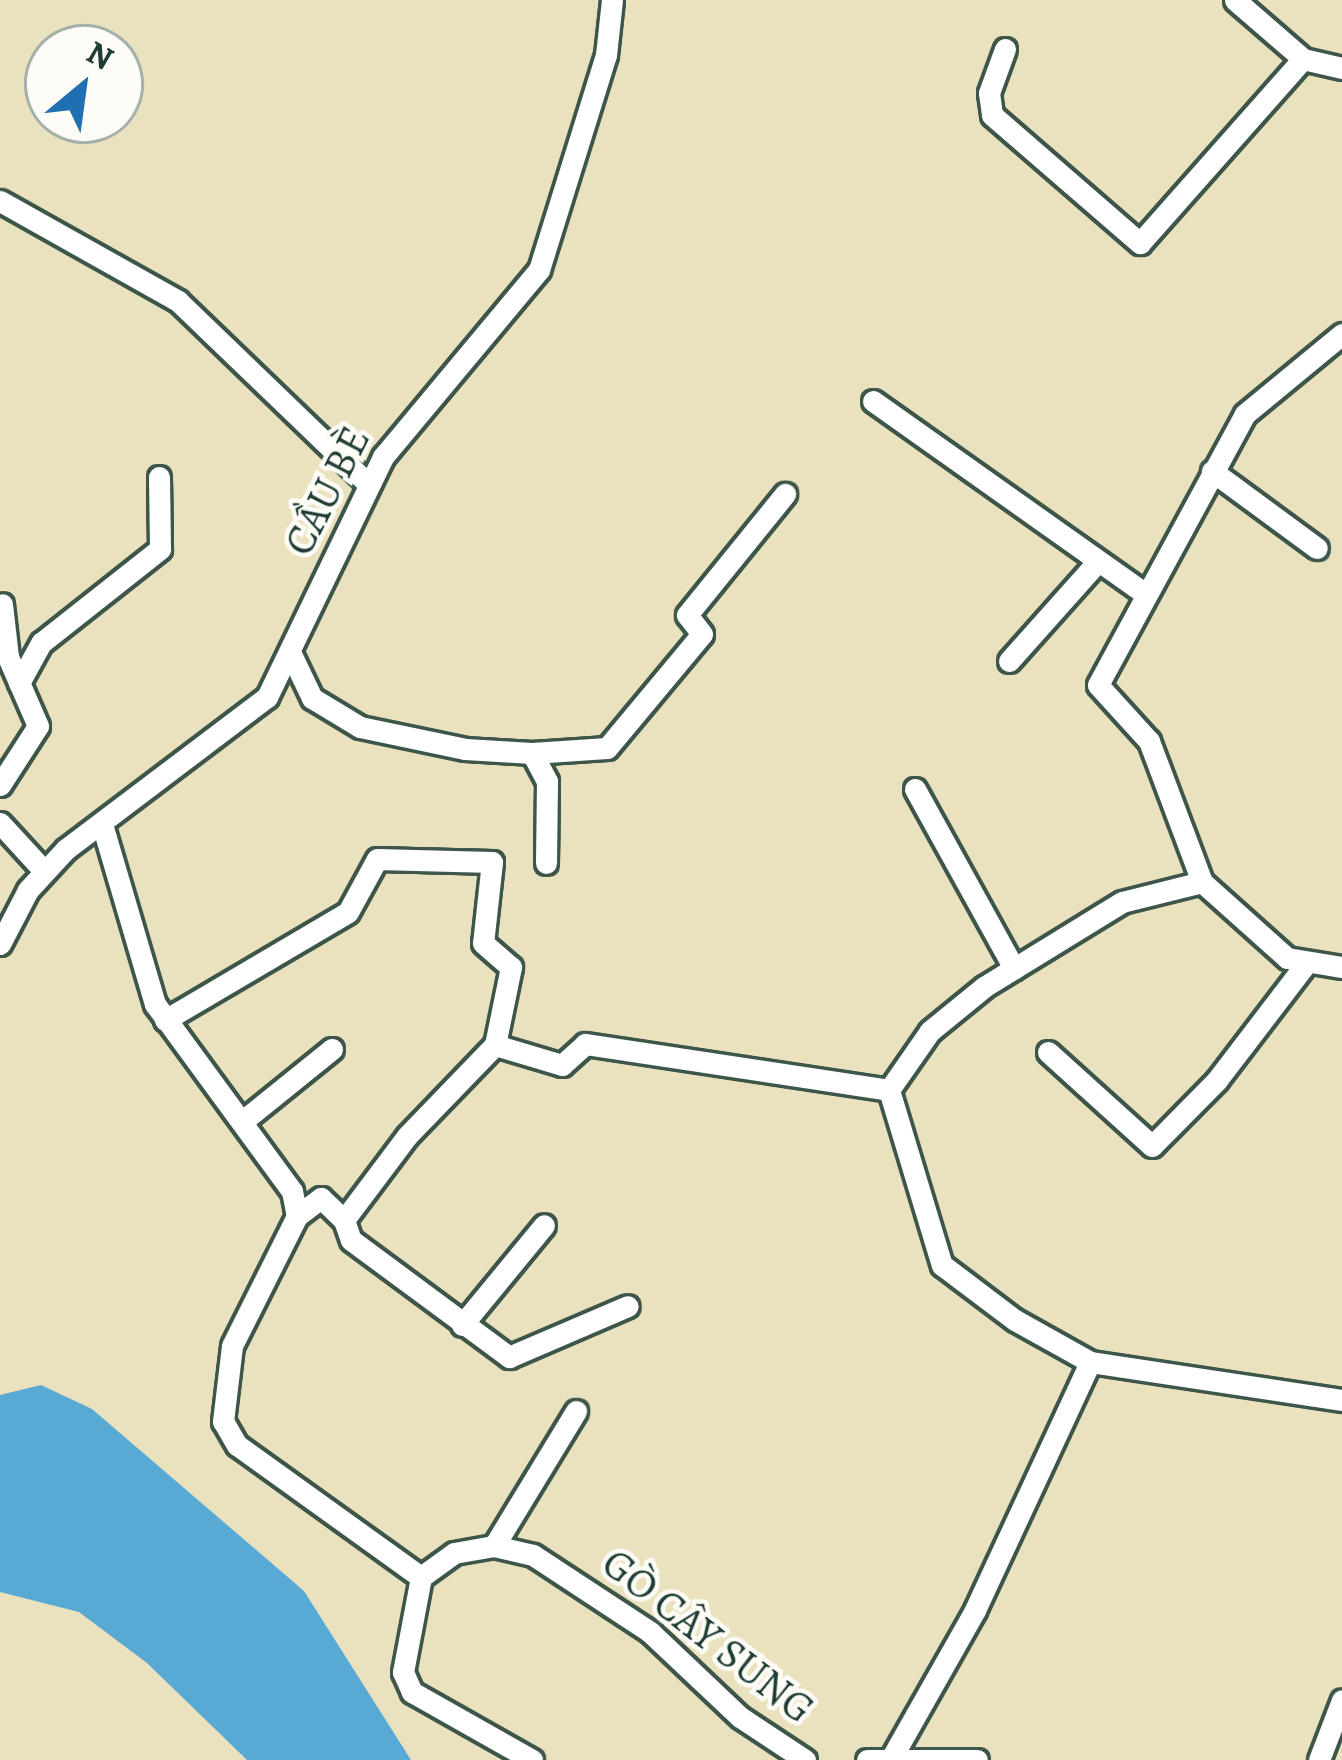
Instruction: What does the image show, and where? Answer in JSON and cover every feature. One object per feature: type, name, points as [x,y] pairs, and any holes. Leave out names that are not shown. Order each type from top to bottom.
[{"type":"street","name":"CẦU BÈ","points":[[0,944],[43,870],[256,708],[291,654],[369,485],[398,435],[539,270],[606,55],[613,0]]},
{"type":"street","points":[[1235,0],[1304,58],[1342,68]]},
{"type":"street","points":[[1005,49],[989,94],[992,116],[1052,159],[1140,243],[1304,58]]},
{"type":"street","points":[[0,201],[178,301],[369,485]]},
{"type":"street","points":[[1342,334],[1252,404],[1144,593],[1098,685],[1149,741],[1202,882],[1257,937],[1304,965],[1342,967]]},
{"type":"street","points":[[873,401],[1144,593]]},
{"type":"street","points":[[1212,471],[1317,548]]},
{"type":"street","points":[[19,683],[40,643],[160,549],[158,477]]},
{"type":"street","points":[[291,654],[311,698],[360,727],[465,749],[607,748],[702,634],[687,615],[785,494]]},
{"type":"street","points":[[1009,661],[1098,561]]},
{"type":"street","points":[[0,784],[38,726],[19,683],[2,604]]},
{"type":"street","points":[[532,752],[547,781],[546,863]]},
{"type":"street","points":[[915,789],[1014,968]]},
{"type":"street","points":[[0,823],[43,870]]},
{"type":"street","points":[[102,824],[144,981],[165,1020],[244,1120],[292,1191],[297,1216]]},
{"type":"street","points":[[165,1020],[348,913],[377,859],[493,862],[483,943],[511,967],[495,1045],[407,1136],[344,1220]]},
{"type":"street","points":[[889,1090],[930,1030],[1014,968],[1122,902],[1202,882]]},
{"type":"street","points":[[1048,1052],[1152,1145],[1217,1080],[1304,965]]},
{"type":"street","points":[[495,1045],[562,1065],[585,1043],[889,1090]]},
{"type":"street","points":[[244,1120],[332,1049]]},
{"type":"street","points":[[889,1090],[942,1265],[1015,1320],[1090,1362],[1342,1400]]},
{"type":"street","points":[[422,1577],[253,1459],[223,1420],[236,1333],[297,1216],[321,1198],[344,1220],[351,1240],[509,1357],[628,1306]]},
{"type":"street","points":[[462,1325],[544,1226]]},
{"type":"street","points":[[892,1757],[975,1610],[1090,1362]]},
{"type":"street","points":[[532,1760],[412,1692],[403,1672],[422,1577],[454,1552],[494,1546],[576,1411]]},
{"type":"street","name":"GÒ CÂY SUNG","points":[[494,1546],[533,1555],[586,1586],[650,1632],[740,1717],[805,1760]]},
{"type":"street","points":[[1319,1760],[1342,1700]]},
{"type":"street","points":[[867,1760],[977,1760]]},
{"type":"water","points":[[41,1385],[92,1409],[304,1591],[411,1760],[247,1760],[147,1663],[79,1612],[0,1592],[0,1395]]}]
